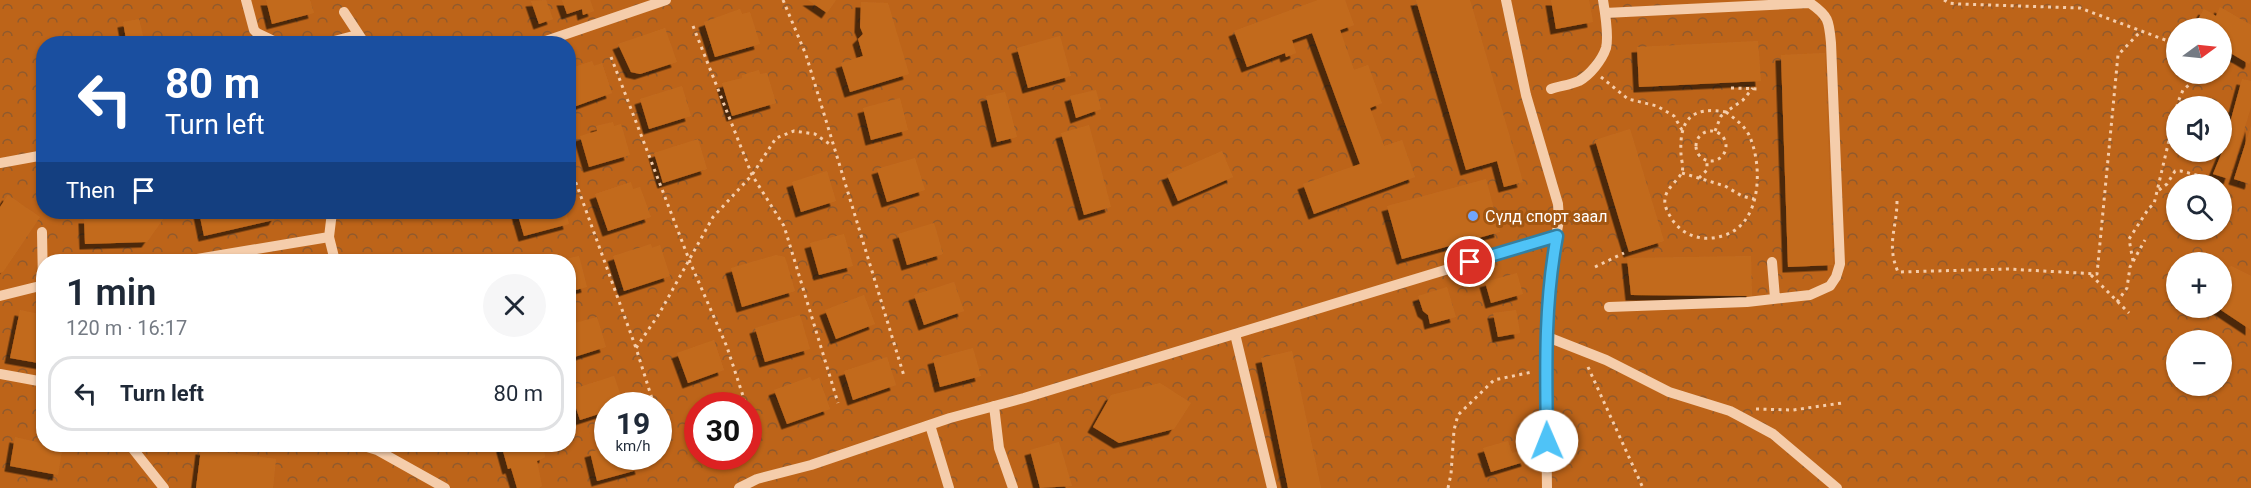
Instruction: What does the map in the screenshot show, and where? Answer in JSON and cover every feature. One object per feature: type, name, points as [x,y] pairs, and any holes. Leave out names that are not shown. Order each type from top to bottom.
[{"type":"street","points":[[246,0],[254,30],[263,36]]},
{"type":"street","points":[[560,36],[666,0]]},
{"type":"street","points":[[1506,0],[1526,95],[1558,204],[1557,236],[1549,287],[1545,336],[1547,488]]},
{"type":"street","points":[[1551,89],[1578,81],[1592,70],[1606,47],[1603,0]]},
{"type":"street","points":[[1605,13],[1809,3],[1825,14],[1829,21],[1831,43],[1840,264],[1830,286],[1810,295],[1747,302],[1609,306]]},
{"type":"street","points":[[344,12],[359,36]]},
{"type":"street","points":[[0,163],[36,156]]},
{"type":"street","points":[[331,219],[329,237],[333,254]]},
{"type":"street","points":[[42,232],[42,254]]},
{"type":"street","points":[[739,488],[757,479],[811,465],[930,425],[1557,236]]},
{"type":"street","points":[[227,254],[329,237]]},
{"type":"street","points":[[1772,262],[1775,298]]},
{"type":"street","points":[[0,296],[36,287]]},
{"type":"street","points":[[1235,334],[1272,488]]},
{"type":"street","points":[[1545,336],[1606,360],[1669,392],[1730,411],[1773,434],[1838,488]]},
{"type":"street","points":[[0,374],[36,381]]},
{"type":"street","points":[[994,406],[999,448],[1013,488]]},
{"type":"street","points":[[930,425],[949,488]]},
{"type":"street","points":[[135,452],[164,488]]},
{"type":"street","points":[[385,452],[445,488]]},
{"type":"path","points":[[783,0],[806,55],[904,376]]},
{"type":"path","points":[[1944,0],[1959,4],[2080,8],[2166,41]]},
{"type":"path","points":[[693,26],[752,175],[784,226],[838,403]]},
{"type":"path","points":[[1897,201],[1897,217],[1891,241],[1898,272],[2008,269],[2097,274],[2118,55],[2140,32]]},
{"type":"path","points":[[611,57],[690,262],[727,347],[742,392]]},
{"type":"path","points":[[1592,70],[1628,99],[1657,106],[1674,116],[1682,130],[1682,173],[1665,197],[1665,206],[1676,226],[1684,233],[1708,239],[1734,232],[1741,226],[1754,199],[1757,166],[1749,136],[1741,124],[1726,112],[1707,110],[1689,118],[1682,130]]},
{"type":"path","points":[[2133,261],[2130,239],[2149,208],[2154,204],[2178,102],[2183,90],[2190,84]]},
{"type":"path","points":[[1731,88],[1760,89]]},
{"type":"path","points":[[1715,131],[1721,116],[1743,100],[1753,88]]},
{"type":"path","points":[[636,348],[690,262],[713,217],[752,175],[776,138],[794,131],[814,134],[833,146]]},
{"type":"path","points":[[1707,131],[1715,131],[1722,135],[1726,142],[1726,151],[1722,158],[1707,161],[1700,157],[1696,150],[1696,142],[1700,135],[1707,131]]},
{"type":"path","points":[[1699,178],[1707,170],[1707,161]]},
{"type":"path","points":[[2173,174],[2175,171],[2181,171],[2192,174]]},
{"type":"path","points":[[1682,173],[1725,186],[1742,196],[1754,199]]},
{"type":"path","points":[[576,183],[650,392]]},
{"type":"path","points":[[2158,190],[2166,185]]},
{"type":"path","points":[[2117,302],[2127,288],[2130,267],[2145,240]]},
{"type":"path","points":[[1595,267],[1624,253]]},
{"type":"path","points":[[2090,274],[2129,313]]},
{"type":"path","points":[[1575,348],[1594,377],[1643,488]]},
{"type":"path","points":[[1448,488],[1454,430],[1458,415],[1494,380],[1510,375],[1546,371]]},
{"type":"path","points":[[1730,411],[1770,408],[1793,410],[1842,403]]},
{"type":"green space","points":[[0,0],[2251,0],[2251,488],[0,488]]},
{"type":"building","points":[[266,0],[310,0],[314,13],[272,24]]},
{"type":"building","points":[[546,0],[553,19],[539,24],[531,1]]},
{"type":"building","points":[[562,0],[590,0],[594,11],[583,15],[582,9],[567,14]]},
{"type":"building","points":[[808,0],[836,0],[827,13]]},
{"type":"building","points":[[1318,0],[1345,0],[1354,25],[1340,30],[1354,70],[1368,65],[1382,103],[1370,108],[1384,146],[1402,140],[1415,177],[1314,214],[1303,184],[1360,164],[1312,33],[1292,40],[1296,53],[1286,57],[1285,53],[1247,67],[1234,31]]},
{"type":"building","points":[[1416,0],[1470,0],[1523,182],[1504,187],[1497,161],[1466,170]]},
{"type":"building","points":[[1551,0],[1589,0],[1593,22],[1556,29]]},
{"type":"building","points":[[861,2],[888,3],[909,74],[850,92],[841,63],[863,56],[858,39],[863,34],[860,27]]},
{"type":"building","points":[[2220,7],[2251,25],[2251,61],[2249,64],[2232,54],[2232,18],[2199,18],[2204,9],[2216,16]]},
{"type":"building","points":[[740,9],[742,14],[750,12],[760,44],[715,57],[704,22]]},
{"type":"building","points":[[139,19],[143,36],[125,36],[123,22]]},
{"type":"building","points":[[665,28],[677,62],[640,74],[631,72],[618,44]]},
{"type":"building","points":[[1060,36],[1071,76],[1028,88],[1017,48]]},
{"type":"building","points":[[1758,41],[1761,81],[1639,87],[1637,47]]},
{"type":"building","points":[[1825,53],[1833,265],[1788,267],[1781,55]]},
{"type":"building","points":[[592,61],[594,66],[602,63],[612,93],[576,106],[576,66]]},
{"type":"building","points":[[759,70],[760,74],[767,73],[776,103],[732,116],[722,83],[742,78],[742,75]]},
{"type":"building","points":[[2242,79],[2251,81],[2251,107],[2231,174],[2213,174],[2218,162],[2232,162],[2232,116]]},
{"type":"building","points":[[682,86],[691,116],[649,129],[640,99]]},
{"type":"building","points":[[1096,90],[1101,109],[1076,118],[1070,96]]},
{"type":"building","points":[[1005,92],[1017,137],[997,142],[986,96]]},
{"type":"building","points":[[900,98],[908,130],[871,140],[863,108]]},
{"type":"building","points":[[613,122],[614,126],[621,124],[630,155],[589,167],[580,136],[597,131],[596,126]]},
{"type":"building","points":[[1089,125],[1111,207],[1084,215],[1061,133]]},
{"type":"building","points":[[2251,126],[2251,181],[2250,184],[2234,179]]},
{"type":"building","points":[[1630,129],[1664,241],[1629,252],[1595,140]]},
{"type":"building","points":[[698,139],[707,169],[663,183],[654,153]]},
{"type":"building","points":[[1222,151],[1233,177],[1178,201],[1167,175]]},
{"type":"building","points":[[915,158],[925,190],[887,202],[877,169]]},
{"type":"building","points":[[827,171],[836,201],[801,212],[792,182]]},
{"type":"building","points":[[1486,179],[1500,232],[1402,259],[1387,206]]},
{"type":"building","points":[[631,182],[633,189],[640,187],[651,217],[608,231],[595,194]]},
{"type":"building","points":[[8,195],[36,214],[36,219],[39,219],[3,272],[0,273],[0,207]]},
{"type":"building","points":[[84,219],[163,219],[147,242],[85,244]]},
{"type":"building","points":[[200,219],[275,219],[274,220],[204,236]]},
{"type":"building","points":[[519,219],[568,219],[569,224],[524,236]]},
{"type":"building","points":[[934,223],[943,254],[907,265],[898,234]]},
{"type":"building","points":[[844,234],[853,266],[819,275],[810,243]]},
{"type":"building","points":[[651,244],[652,248],[660,245],[670,276],[624,291],[613,256]]},
{"type":"building","points":[[776,255],[785,257],[795,291],[742,307],[731,268]]},
{"type":"building","points":[[579,256],[587,287],[576,290],[576,257]]},
{"type":"building","points":[[1751,256],[1752,296],[1631,295],[1627,258]]},
{"type":"building","points":[[2232,266],[2251,276],[2251,330],[2232,317]]},
{"type":"building","points":[[1517,273],[1523,294],[1491,303],[1485,282]]},
{"type":"building","points":[[954,282],[964,311],[924,325],[914,295]]},
{"type":"building","points":[[1447,287],[1456,317],[1430,324],[1418,296]]},
{"type":"building","points":[[864,295],[875,324],[836,339],[825,310]]},
{"type":"building","points":[[20,310],[36,313],[36,363],[10,358]]},
{"type":"building","points":[[1516,310],[1520,333],[1498,337],[1493,313]]},
{"type":"building","points":[[800,315],[810,349],[765,362],[755,328]]},
{"type":"building","points":[[597,317],[606,347],[576,356],[576,323]]},
{"type":"building","points":[[714,340],[724,370],[688,383],[677,353]]},
{"type":"building","points":[[973,348],[981,376],[940,387],[933,359]]},
{"type":"building","points":[[1292,351],[1321,488],[1288,488],[1261,358]]},
{"type":"building","points":[[887,357],[896,385],[853,400],[844,371]]},
{"type":"building","points":[[614,376],[620,392],[594,392],[594,416],[580,420],[576,408],[576,388]]},
{"type":"building","points":[[810,377],[812,381],[819,378],[830,409],[787,424],[774,390]]},
{"type":"building","points":[[1160,383],[1191,403],[1174,429],[1119,443],[1093,427],[1111,395]]},
{"type":"building","points":[[15,437],[36,442],[36,452],[62,452],[58,475],[10,466]]},
{"type":"building","points":[[1508,441],[1512,453],[1523,450],[1527,461],[1491,472],[1483,448]]},
{"type":"building","points":[[1059,442],[1072,486],[1040,488],[1030,450]]},
{"type":"building","points":[[594,451],[594,469],[590,452]]},
{"type":"building","points":[[201,452],[224,452],[276,459],[273,488],[196,488]]},
{"type":"building","points":[[503,452],[544,452],[545,457],[537,461],[542,486],[539,488],[517,488],[511,468],[508,469]]},
{"type":"building","points":[[594,470],[637,470],[597,481]]},
{"type":"place","name":"Сүлд спорт заал","points":[[1473,216]]},
{"type":"route","points":[[1470,262],[1557,236],[1551,265],[1545,336],[1547,441]]}]
